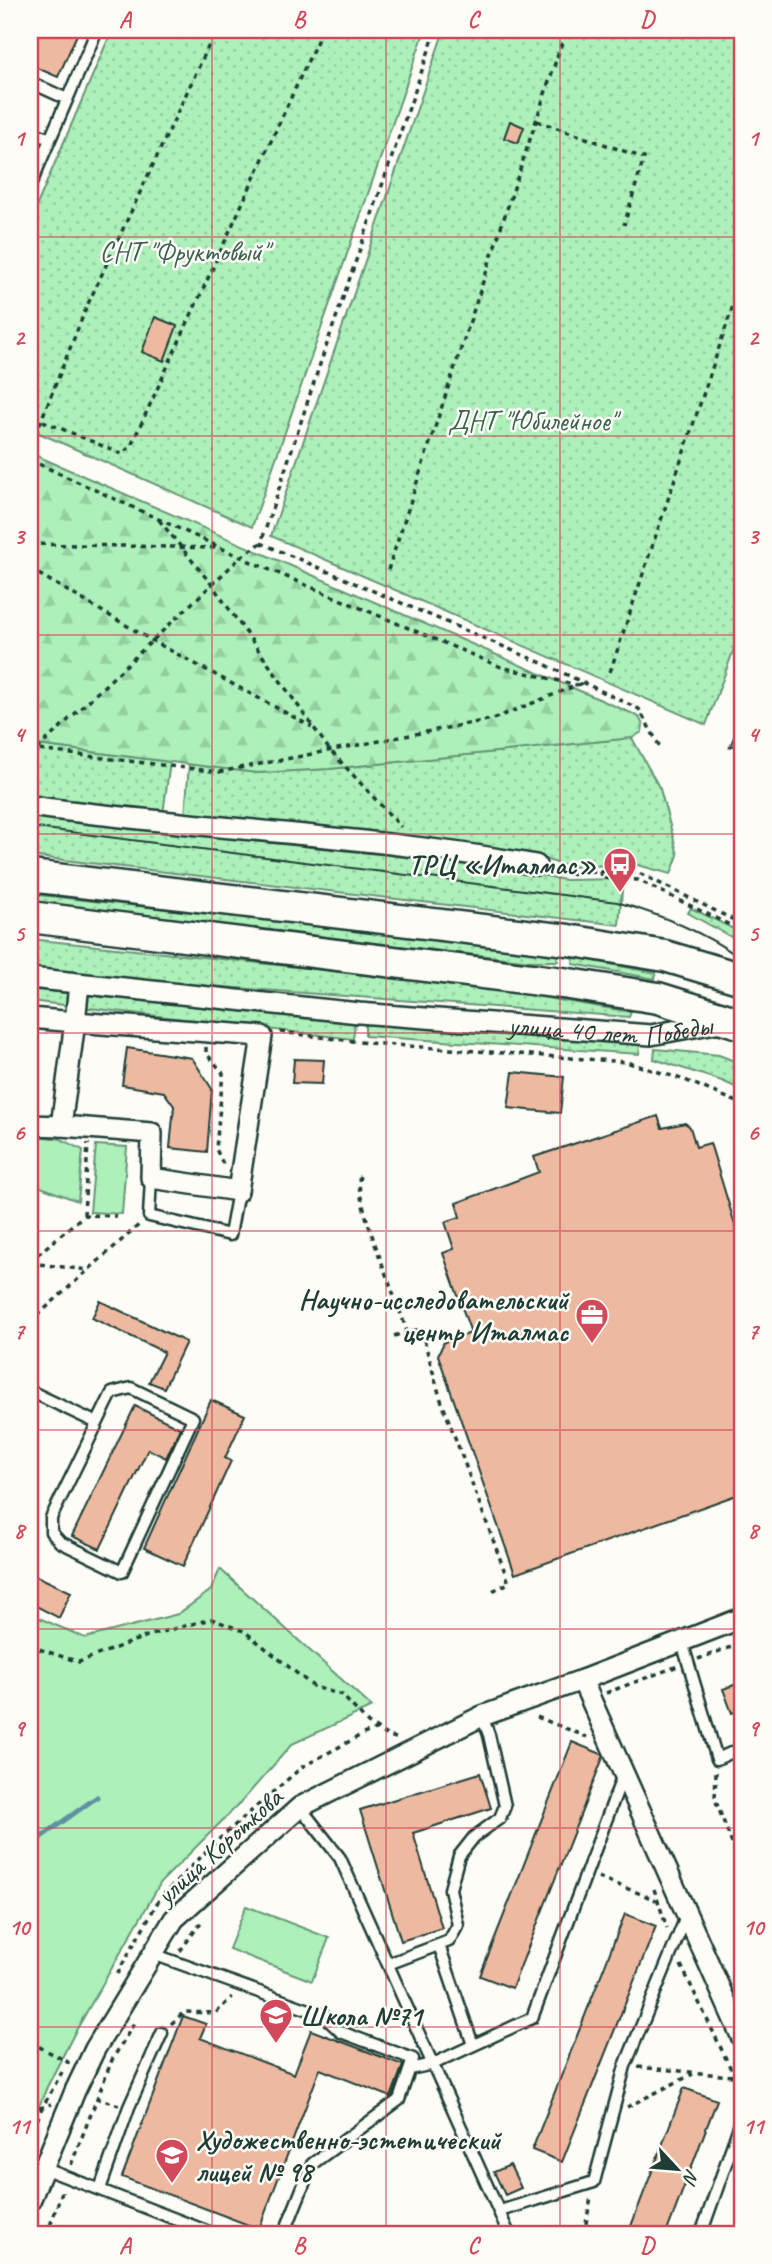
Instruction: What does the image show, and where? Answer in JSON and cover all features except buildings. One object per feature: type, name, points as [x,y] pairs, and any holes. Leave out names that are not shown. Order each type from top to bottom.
[{"type":"main road","name":"улица 40 лет Победы","points":[[30,876],[568,940],[665,956],[742,979]]},
{"type":"main road","name":"улица 40 лет Победы","points":[[30,917],[563,983],[657,998],[737,1022]]},
{"type":"main road","points":[[563,983],[568,940]]},
{"type":"street","points":[[30,806],[477,854],[536,865]]},
{"type":"street","name":"улица 40 лет Победы","points":[[30,978],[359,1013],[651,1035],[737,1022]]},
{"type":"street","points":[[61,1126],[79,984]]},
{"type":"street","points":[[30,1018],[262,1036],[237,1191],[152,1178],[152,1133],[30,1125]]},
{"type":"street","name":"улица Короткова","points":[[30,2201],[96,2049],[174,1919],[300,1807],[482,1716],[742,1618]]},
{"type":"street","points":[[583,1680],[742,2038]]},
{"type":"lane","points":[[30,186],[97,30]]},
{"type":"lane","points":[[30,82],[67,99]]},
{"type":"lane","points":[[30,131],[50,139]]},
{"type":"lane","points":[[152,1178],[149,1216],[230,1235],[237,1191]]},
{"type":"lane","points":[[131,1388],[194,1418],[122,1572],[60,1542],[51,1532],[51,1518],[97,1423],[112,1393],[131,1388]]},
{"type":"lane","points":[[30,1391],[97,1423]]},
{"type":"lane","points":[[682,1642],[716,1759],[742,1748]]},
{"type":"lane","points":[[388,1964],[449,1941],[458,1926],[450,1889],[459,1856],[474,1837],[500,1818],[505,1806],[482,1716]]},
{"type":"lane","points":[[410,2069],[433,2064],[532,2018],[625,1771]]},
{"type":"lane","points":[[300,1807],[340,1858],[509,2234]]},
{"type":"lane","points":[[500,2211],[594,2182],[625,2066],[687,1913]]},
{"type":"lane","points":[[439,1945],[473,2045]]},
{"type":"lane","points":[[153,1954],[323,2015],[341,2032],[413,2059],[400,2100],[312,2164],[284,2234]]},
{"type":"lane","points":[[100,2189],[129,2107],[162,2033]]},
{"type":"lane","points":[[701,2234],[742,2118]]},
{"type":"lane","points":[[43,2168],[214,2234]]},
{"type":"path","points":[[33,443],[87,306],[216,30]]},
{"type":"path","points":[[43,421],[122,454],[131,446],[322,30]]},
{"type":"path","points":[[30,756],[32,750],[241,557],[261,543],[436,30]]},
{"type":"path","points":[[388,570],[566,30]]},
{"type":"path","points":[[537,121],[644,158],[624,225]]},
{"type":"path","points":[[611,672],[742,279]]},
{"type":"path","points":[[30,460],[220,548],[501,667],[577,685]]},
{"type":"path","points":[[157,519],[212,584],[329,749],[420,848]]},
{"type":"path","points":[[261,543],[585,682],[639,709],[660,747]]},
{"type":"path","points":[[30,544],[220,548]]},
{"type":"path","points":[[30,569],[153,641],[314,728]]},
{"type":"path","points":[[32,750],[219,772],[493,719],[585,682]]},
{"type":"path","points":[[536,865],[566,873],[639,873],[742,924]]},
{"type":"path","points":[[600,871],[601,878],[638,880],[742,931]]},
{"type":"path","points":[[260,1049],[281,1031],[368,1043],[626,1062],[685,1080],[742,1104]]},
{"type":"path","points":[[206,1054],[223,1073],[216,1149],[226,1169]]},
{"type":"path","points":[[30,1262],[84,1214],[89,1128]]},
{"type":"path","points":[[360,1176],[358,1181],[362,1203],[407,1332]]},
{"type":"path","points":[[84,1214],[116,1216]]},
{"type":"path","points":[[30,1322],[149,1216]]},
{"type":"path","points":[[30,1262],[88,1270]]},
{"type":"path","points":[[394,1336],[421,1329],[440,1397],[509,1583],[490,1592]]},
{"type":"path","points":[[30,1646],[79,1662],[147,1636],[211,1619],[244,1631],[314,1687],[342,1695],[368,1723],[388,1736],[421,1745]]},
{"type":"path","points":[[537,1717],[589,1738]]},
{"type":"path","points":[[716,1759],[715,1799],[742,1870]]},
{"type":"path","points":[[587,1872],[687,1913]]},
{"type":"path","points":[[673,1948],[742,2092]]},
{"type":"path","points":[[162,2033],[184,2011],[216,2012],[243,1986]]},
{"type":"path","points":[[30,2042],[68,2062]]},
{"type":"path","points":[[625,2066],[742,2077]]},
{"type":"path","points":[[612,2114],[694,2073]]},
{"type":"path","points":[[96,2098],[109,2103]]},
{"type":"path","points":[[584,2234],[594,2182]]},
{"type":"green space","name":"СНТ \"Фруктовый\"","points":[[112,30],[425,30],[252,527],[30,429],[30,221]]},
{"type":"green space","name":"ДНТ \"Юбилейное\"","points":[[444,30],[742,30],[742,627],[706,725],[271,536]]},
{"type":"green space","points":[[30,453],[631,713],[639,717],[643,725],[642,732],[632,738],[329,769],[257,773],[30,744]]},
{"type":"green space","points":[[632,738],[660,789],[678,855],[671,874],[634,864],[569,867],[541,858],[482,846],[389,834],[185,816],[189,764],[257,773],[329,769]]},
{"type":"green space","points":[[30,744],[170,762],[163,814],[30,798]]},
{"type":"green space","points":[[30,814],[477,862],[565,880],[623,879],[619,925],[30,856]]},
{"type":"green space","points":[[30,894],[532,950],[557,955],[558,961],[531,961],[30,905]]},
{"type":"green space","points":[[691,908],[742,933],[742,943],[688,913]]},
{"type":"green space","points":[[30,939],[469,985],[631,1012],[629,1017],[73,976],[30,970]]},
{"type":"green space","points":[[574,957],[656,973],[655,979],[573,964]]},
{"type":"green space","points":[[30,989],[355,1023],[353,1039],[30,1001]]},
{"type":"green space","points":[[365,1023],[640,1045],[639,1054],[365,1036]]},
{"type":"green space","points":[[655,1049],[719,1055],[742,1064],[742,1090],[654,1059]]},
{"type":"green space","points":[[30,1135],[61,1139],[83,1150],[78,1201],[30,1183]]},
{"type":"green space","points":[[96,1145],[127,1147],[122,1214],[90,1212]]},
{"type":"green space","points":[[220,1569],[372,1707],[292,1744],[243,1800],[161,1882],[74,2034],[30,2128],[30,1614],[85,1638],[178,1614],[211,1590]]},
{"type":"green space","points":[[246,1906],[329,1938],[312,1981],[229,1949]]},
{"type":"waterway","points":[[30,1845],[97,1797]]},
{"type":"tram line","points":[[30,827],[617,902],[682,925],[742,959]]},
{"type":"place","name":"ТРЦ «Италмас»","points":[[620,894]]},
{"type":"place","name":"Научно-исследовательский центр Италмас","points":[[592,1345]]},
{"type":"place","name":"Школа №71","points":[[276,2045]]},
{"type":"place","name":"Художественно-эстетический лицей № 98","points":[[172,2185]]}]
